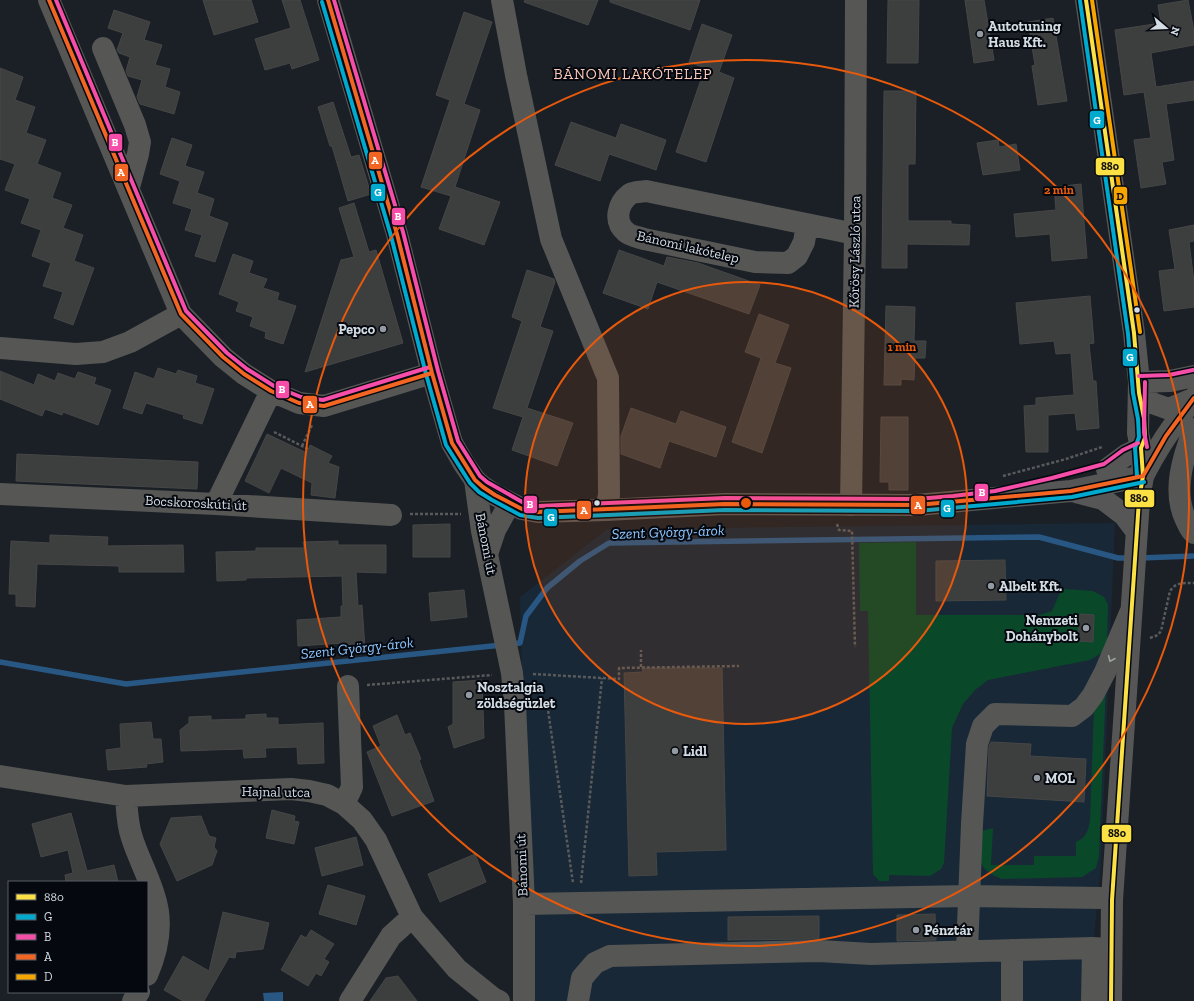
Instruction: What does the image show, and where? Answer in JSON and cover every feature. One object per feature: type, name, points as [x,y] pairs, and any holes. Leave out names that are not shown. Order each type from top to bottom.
[{"type":"main road","name":"Bánomi út","points":[[328,0],[397,234],[432,373],[452,443],[475,480]]},
{"type":"main road","points":[[1086,0],[1134,333],[1139,387],[1138,433],[1141,448],[1142,476],[1138,500],[1121,739],[1112,900],[1102,949],[1111,1001]]},
{"type":"main road","points":[[1107,469],[1126,455],[1141,448]]},
{"type":"main road","points":[[996,497],[1053,484],[1107,469],[1129,469],[1142,476]]},
{"type":"main road","points":[[475,480],[483,487],[510,503],[522,509],[538,512],[726,504],[917,505],[1071,491],[1142,476]]},
{"type":"main road","points":[[1071,491],[1103,499],[1124,515],[1136,538]]},
{"type":"street","points":[[49,0],[129,187],[181,314],[223,357],[244,374],[271,391],[299,403],[324,406],[432,373]]},
{"type":"street","points":[[502,0],[516,75],[551,239],[608,378],[609,495],[606,510]]},
{"type":"street","name":"Kőrösy László utca","points":[[851,505],[855,234],[856,0]]},
{"type":"street","points":[[103,48],[135,125],[140,142],[129,187]]},
{"type":"street","name":"Bánomi lakótelep","points":[[807,225],[804,242],[797,256],[788,262],[755,262],[644,239],[626,233],[619,224],[617,214],[621,203],[631,193],[646,191],[855,234]]},
{"type":"street","points":[[0,348],[76,354],[103,352],[130,342],[181,314]]},
{"type":"street","points":[[1194,376],[1139,387],[1152,403],[1169,409],[1194,399]]},
{"type":"street","points":[[216,504],[271,391]]},
{"type":"street","points":[[1142,476],[1155,452],[1177,418],[1194,399]]},
{"type":"street","points":[[1194,429],[1186,449],[1179,489],[1182,512],[1191,531],[1194,533]]},
{"type":"street","name":"Bánomi út","points":[[475,480],[487,554],[511,665],[515,704],[524,904],[524,1001]]},
{"type":"street","name":"Bocskoroskúti út","points":[[0,494],[391,514]]},
{"type":"street","points":[[487,554],[495,530],[510,503]]},
{"type":"street","points":[[968,951],[972,824],[977,744],[983,726],[995,714],[1072,716],[1084,707],[1105,672],[1131,610]]},
{"type":"street","points":[[344,804],[352,787],[348,686]]},
{"type":"street","name":"Hajnal utca","points":[[0,776],[126,796],[291,789],[327,795],[344,804],[362,820],[376,840],[412,917],[457,969],[493,998],[499,1001]]},
{"type":"street","points":[[126,796],[128,821],[132,838],[155,895],[159,917],[158,941],[148,973]]},
{"type":"street","points":[[524,904],[969,896],[1102,898],[1112,900]]},
{"type":"street","points":[[350,1001],[391,936],[412,917]]},
{"type":"street","points":[[578,1001],[582,978],[595,963],[610,956],[811,952],[871,954],[1102,949],[1092,1001]]},
{"type":"street","points":[[1012,950],[1012,1001]]},
{"type":"path","points":[[255,424],[308,449]]},
{"type":"path","points":[[1000,476],[1066,459]]},
{"type":"path","points":[[391,514],[480,514]]},
{"type":"path","points":[[852,531],[855,647]]},
{"type":"path","points":[[1129,639],[1154,637],[1158,635],[1161,631],[1170,591],[1173,586],[1178,584],[1194,583]]},
{"type":"path","points":[[640,667],[641,650]]},
{"type":"path","points":[[348,686],[511,665],[619,679],[619,668],[739,666]]},
{"type":"path","points":[[580,888],[602,678]]},
{"type":"path","points":[[515,704],[547,704],[574,889]]},
{"type":"shaded area","points":[[1115,523],[1101,864],[1093,948],[1092,1001],[530,1001],[520,597],[607,529]]},
{"type":"green space","points":[[916,542],[916,615],[1039,615],[1052,611],[1059,595],[1064,589],[1093,591],[1104,597],[1108,605],[1107,647],[1100,654],[1090,660],[988,680],[975,690],[963,704],[952,728],[944,863],[941,869],[930,876],[889,875],[889,881],[879,881],[873,874],[868,611],[860,611],[859,543]]},
{"type":"green space","points":[[1106,685],[1099,856],[1096,868],[1082,877],[1002,879],[988,872],[983,867],[976,854],[982,831],[993,828],[991,865],[1034,865],[1034,856],[1076,856],[1076,842],[1083,838],[1089,827],[1090,820],[1094,707]]},
{"type":"water","points":[[283,992],[283,1001],[264,1001],[263,993]]},
{"type":"building","points":[[203,0],[251,0],[258,22],[214,35]]},
{"type":"building","points":[[282,0],[300,0],[319,60],[292,69],[290,63],[265,70],[255,39],[291,28]]},
{"type":"building","points":[[525,0],[598,0],[588,25],[524,2]]},
{"type":"building","points":[[610,0],[700,0],[690,30],[610,2]]},
{"type":"building","points":[[888,0],[919,0],[918,63],[887,63]]},
{"type":"building","name":"Autotuning Haus Kft.","points":[[965,0],[984,0],[994,60],[974,63]]},
{"type":"building","points":[[1188,0],[1194,31],[1194,45],[1151,53],[1156,87],[1194,81],[1194,100],[1166,104],[1174,160],[1162,162],[1166,184],[1141,188],[1134,140],[1151,138],[1144,92],[1124,95],[1115,30],[1161,23],[1158,5]]},
{"type":"building","points":[[114,10],[150,22],[144,40],[162,45],[155,65],[170,69],[165,87],[180,92],[174,114],[140,104],[137,97],[142,80],[128,76],[126,71],[130,57],[119,53],[117,50],[123,33],[108,28]]},
{"type":"building","points":[[464,12],[492,22],[464,104],[480,110],[455,187],[500,202],[484,245],[439,229],[451,196],[421,187],[450,100],[436,95]]},
{"type":"building","points":[[1053,18],[1067,101],[1038,105],[1032,66],[1035,65],[1028,22]]},
{"type":"building","points":[[702,24],[732,35],[719,72],[734,78],[706,162],[676,152],[705,68],[689,62]]},
{"type":"building","points":[[0,68],[23,77],[15,100],[35,107],[26,133],[46,140],[37,164],[61,173],[52,198],[72,205],[63,228],[83,235],[74,261],[94,268],[73,325],[54,318],[63,292],[43,286],[51,263],[32,256],[41,230],[21,223],[30,199],[5,190],[15,164],[0,159]]},
{"type":"building","points":[[884,91],[916,91],[915,164],[908,164],[908,221],[951,221],[951,224],[970,225],[969,245],[907,244],[907,268],[882,268]]},
{"type":"building","points":[[333,102],[351,157],[359,155],[371,194],[348,201],[332,146],[330,146],[318,107]]},
{"type":"building","points":[[571,122],[616,138],[621,124],[666,140],[656,170],[609,154],[600,181],[555,165]]},
{"type":"building","points":[[172,138],[192,145],[185,166],[204,172],[197,193],[214,199],[209,216],[228,223],[215,262],[195,256],[202,235],[185,230],[192,209],[173,203],[180,181],[160,174]]},
{"type":"building","points":[[998,140],[999,147],[1016,144],[1020,170],[983,175],[977,143]]},
{"type":"building","points":[[1081,184],[1087,258],[1052,261],[1050,234],[1016,237],[1014,214],[1056,210],[1054,187]]},
{"type":"building","points":[[354,203],[369,252],[376,250],[403,343],[305,372],[341,260],[354,257],[339,208]]},
{"type":"building","points":[[1194,225],[1194,241],[1189,242],[1194,282],[1194,307],[1164,311],[1159,271],[1175,269],[1169,230]]},
{"type":"building","points":[[619,250],[664,266],[667,257],[698,263],[760,285],[749,314],[657,282],[648,309],[603,293]]},
{"type":"building","points":[[233,254],[253,261],[249,273],[267,279],[263,288],[279,293],[277,300],[296,306],[283,344],[265,338],[266,332],[250,326],[253,317],[236,311],[239,302],[219,294]]},
{"type":"building","points":[[527,270],[554,279],[555,282],[540,327],[553,331],[527,408],[573,423],[557,466],[512,450],[523,417],[493,408],[522,321],[512,317]]},
{"type":"building","points":[[1090,296],[1094,343],[1089,344],[1093,381],[1096,381],[1099,428],[1077,430],[1075,413],[1048,415],[1048,452],[1026,452],[1024,406],[1036,405],[1036,398],[1074,395],[1071,353],[1056,354],[1054,341],[1020,344],[1016,303]]},
{"type":"building","points":[[886,306],[915,307],[914,341],[926,341],[925,358],[915,358],[914,380],[901,379],[901,385],[884,385]]},
{"type":"building","points":[[759,314],[789,325],[775,363],[791,368],[762,453],[732,442],[761,358],[745,352]]},
{"type":"building","points":[[158,368],[176,374],[178,370],[197,376],[195,383],[214,389],[202,424],[183,418],[184,415],[146,403],[142,414],[123,408],[135,372],[154,379]]},
{"type":"building","points":[[0,371],[34,385],[38,374],[55,381],[58,373],[75,379],[78,372],[96,378],[94,384],[111,390],[98,425],[63,412],[62,415],[45,409],[42,416],[0,399]]},
{"type":"building","points":[[631,408],[676,424],[681,411],[726,427],[716,457],[669,441],[660,468],[621,454],[621,436]]},
{"type":"building","points":[[881,417],[908,417],[908,490],[889,490],[889,482],[880,482]]},
{"type":"building","points":[[267,434],[307,453],[310,445],[332,456],[328,463],[339,467],[335,498],[311,495],[312,483],[281,468],[269,493],[245,481]]},
{"type":"building","points":[[17,454],[198,462],[197,489],[16,481]]},
{"type":"building","points":[[450,524],[450,557],[413,557],[413,525]]},
{"type":"building","points":[[50,535],[108,537],[107,546],[183,545],[184,572],[119,572],[119,566],[37,564],[35,607],[16,606],[16,594],[9,594],[11,541],[50,543]]},
{"type":"building","points":[[338,541],[338,545],[386,545],[386,573],[356,572],[358,606],[362,605],[365,648],[343,649],[343,643],[298,646],[297,620],[341,617],[341,606],[343,606],[342,576],[246,578],[246,580],[217,581],[216,552],[256,551],[256,548],[304,548],[303,542]]},
{"type":"building","points":[[1005,560],[1006,600],[936,601],[936,561]]},
{"type":"building","points":[[464,590],[467,617],[431,621],[429,593]]},
{"type":"building","name":"Nemzeti Dohánybolt","points":[[1080,614],[1094,615],[1093,642],[1078,641]]},
{"type":"building","name":"Lidl","points":[[642,668],[722,668],[726,850],[656,852],[657,875],[629,876],[624,673],[643,672]]},
{"type":"building","points":[[482,680],[484,738],[454,748],[448,727],[453,724],[453,682]]},
{"type":"building","points":[[266,714],[266,718],[278,718],[278,725],[323,723],[324,763],[298,764],[297,747],[265,748],[266,757],[244,758],[243,749],[181,751],[180,730],[189,723],[189,717],[211,716],[211,720],[246,719],[246,715]]},
{"type":"building","points":[[397,715],[405,735],[410,733],[421,759],[419,760],[434,801],[392,816],[367,752],[381,746],[373,726]]},
{"type":"building","points":[[151,722],[153,739],[161,739],[163,762],[146,764],[147,767],[108,770],[106,750],[121,748],[120,724]]},
{"type":"building","name":"MOL","points":[[991,742],[1031,744],[1030,756],[1086,759],[1084,802],[987,796],[989,746]]},
{"type":"building","points":[[272,810],[295,816],[294,821],[299,822],[294,844],[266,838]]},
{"type":"building","points":[[71,813],[87,871],[114,865],[118,881],[66,881],[65,875],[73,873],[68,850],[41,857],[32,824]]},
{"type":"building","points":[[201,816],[209,836],[216,838],[214,847],[217,851],[212,865],[177,881],[160,844],[171,818]]},
{"type":"building","points":[[356,837],[363,865],[322,876],[315,848]]},
{"type":"building","points":[[475,854],[486,882],[440,902],[428,874]]},
{"type":"building","points":[[328,885],[365,896],[356,925],[319,914]]},
{"type":"building","points":[[223,912],[269,923],[263,949],[236,952],[235,958],[229,957],[204,1001],[183,1001],[164,990],[183,956],[209,971]]},
{"type":"building","name":"Pénztár","points":[[935,914],[936,940],[897,941],[897,915]]},
{"type":"building","points":[[819,916],[819,939],[728,940],[728,917]]},
{"type":"building","points":[[311,930],[334,944],[324,959],[329,962],[321,976],[316,973],[308,986],[281,970],[301,935],[306,938]]},
{"type":"building","points":[[398,976],[417,1001],[370,1001],[386,978]]},
{"type":"waterway","name":"Szent György-árok","points":[[510,644],[520,643],[526,616],[547,588],[580,561],[609,543],[1039,537],[1118,558],[1132,558]]},
{"type":"waterway","name":"Szent György-árok","points":[[1140,558],[1194,556]]},
{"type":"waterway","name":"Szent György-árok","points":[[0,662],[126,684],[502,645]]},
{"type":"transit line","name":"A","points":[[49,0],[181,314],[223,357],[244,374],[271,391],[299,403],[324,406],[432,373]]},
{"type":"transit line","name":"B","points":[[56,0],[186,311],[227,353],[247,369],[274,386],[301,397],[323,400],[430,367]]},
{"type":"transit line","name":"A","points":[[328,0],[397,234],[432,373],[452,443],[475,480],[495,495],[522,509],[538,512],[725,504],[917,505],[1071,491],[1143,476]]},
{"type":"transit line","name":"B","points":[[334,0],[403,232],[438,371],[458,441],[480,476],[487,482],[524,503],[538,506],[725,498],[917,499],[953,496],[995,491],[1104,464],[1123,450],[1138,443]]},
{"type":"transit line","name":"880","points":[[1086,0],[1134,333],[1139,393],[1144,418],[1145,438],[1141,448],[1143,476],[1139,500],[1112,900],[1111,1001]]},
{"type":"transit line","name":"D","points":[[1092,0],[1140,332]]},
{"type":"transit line","name":"G","points":[[1080,1],[1128,334],[1133,393],[1138,419],[1139,437],[1135,448],[1137,476]]},
{"type":"transit line","name":"G","points":[[322,2],[391,236],[426,374],[446,445],[470,483],[479,492],[492,500],[520,515],[538,518],[725,510],[918,511],[1072,497],[1144,482]]},
{"type":"transit line","name":"B","points":[[1139,376],[1169,375],[1193,370]]},
{"type":"transit line","name":"B","points":[[1145,382],[1144,432],[1147,447]]},
{"type":"transit line","name":"A","points":[[1143,476],[1166,436],[1194,398]]},
{"type":"place","name":"Autotuning Haus Kft.","points":[[980,34]]},
{"type":"place","name":"Pepco","points":[[383,329]]},
{"type":"place","name":"Albelt Kft.","points":[[991,586]]},
{"type":"place","name":"Nemzeti Dohánybolt","points":[[1086,628]]},
{"type":"place","name":"Nosztalgia zöldségüzlet","points":[[469,695]]},
{"type":"place","name":"Lidl","points":[[675,751]]},
{"type":"place","name":"MOL","points":[[1037,778]]},
{"type":"place","name":"Pénztár","points":[[916,930]]},
{"type":"district","name":"BÁNOMI LAKÓTELEP","points":[[633,74]]}]
